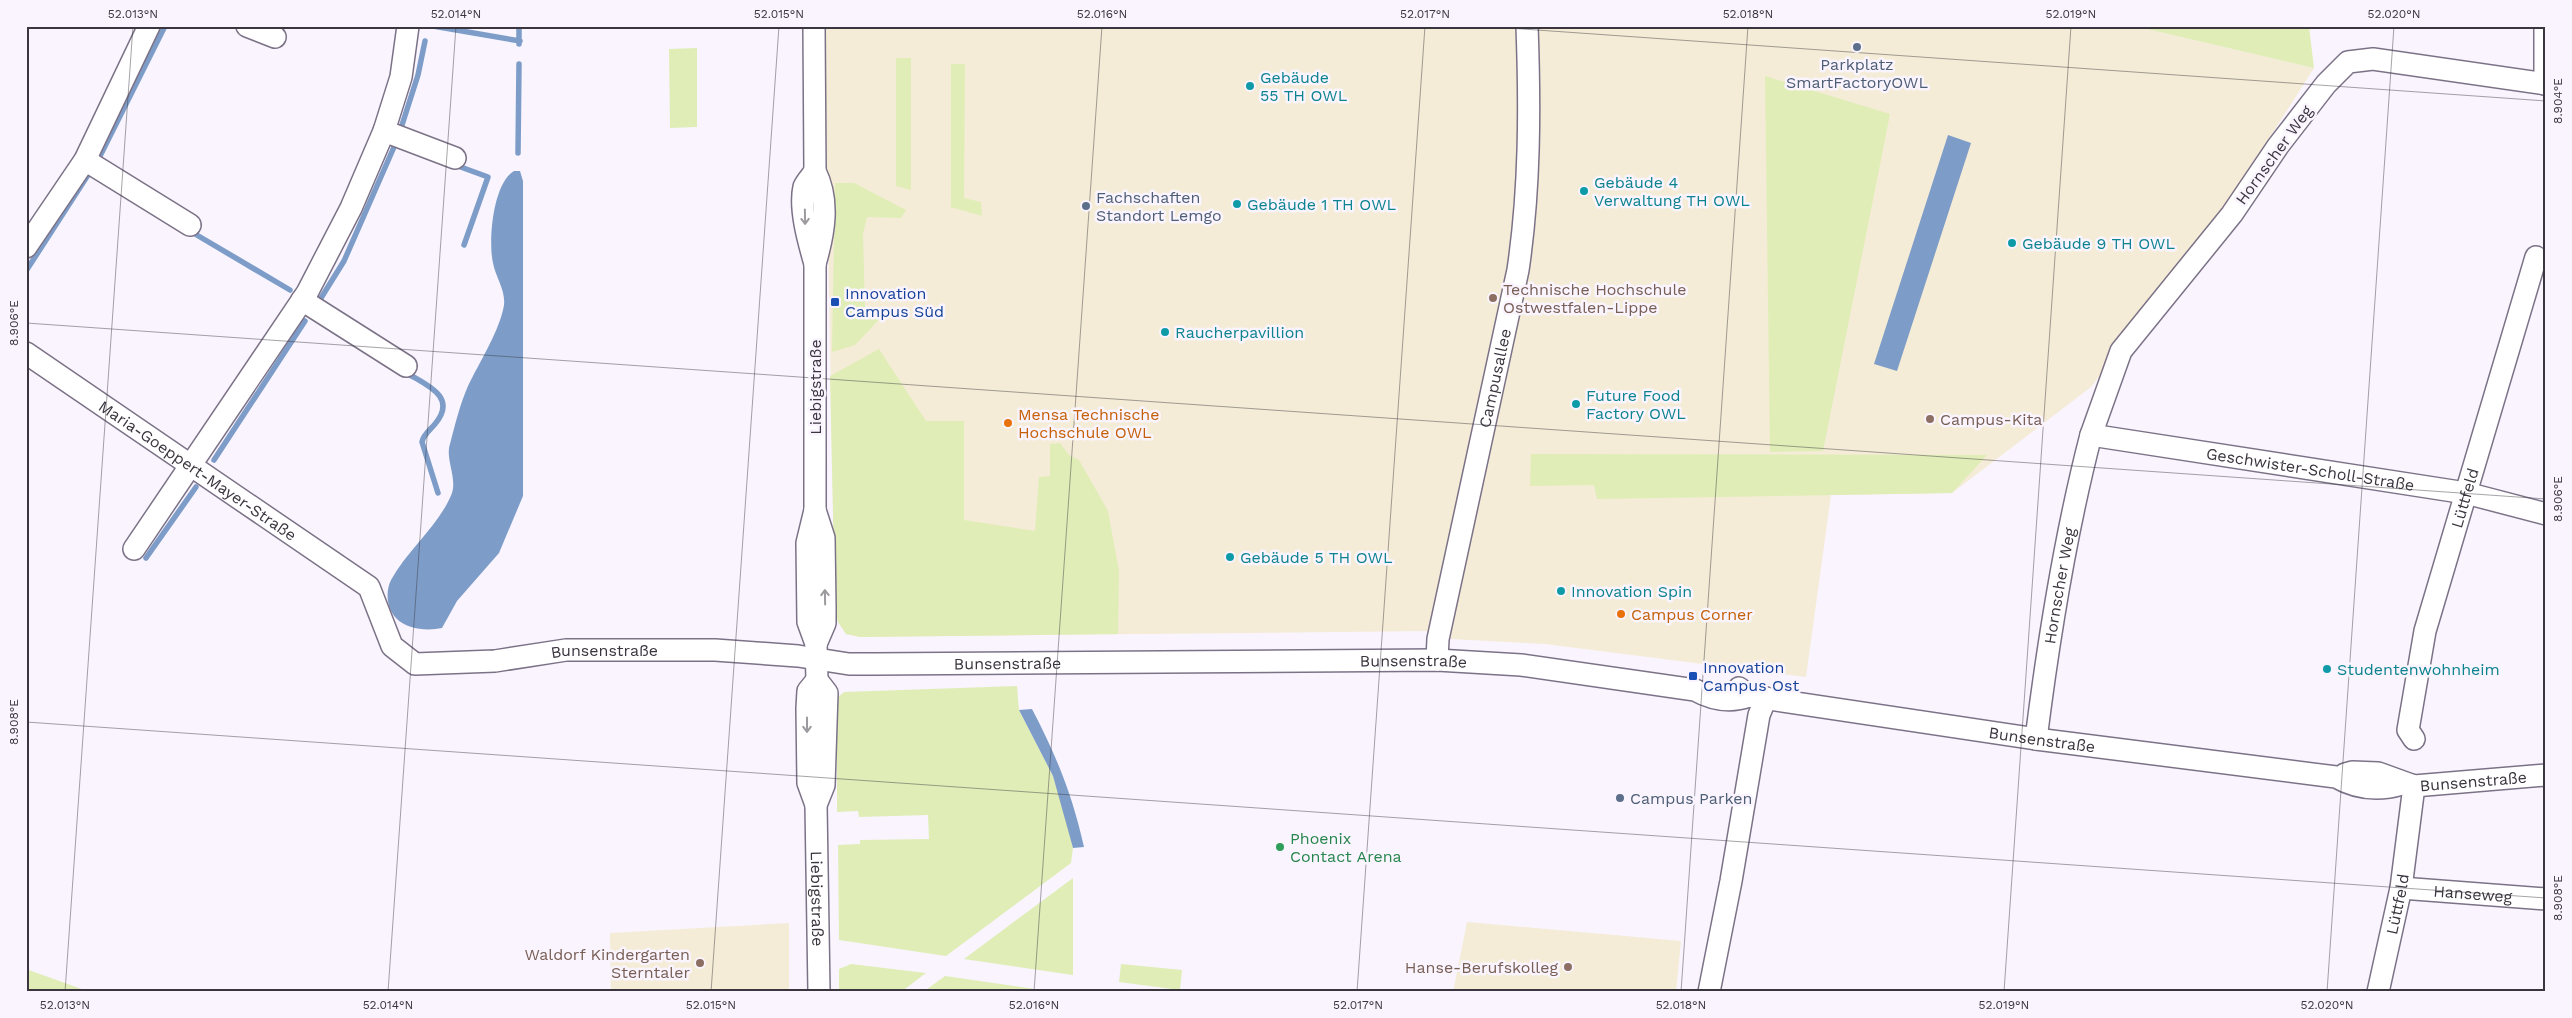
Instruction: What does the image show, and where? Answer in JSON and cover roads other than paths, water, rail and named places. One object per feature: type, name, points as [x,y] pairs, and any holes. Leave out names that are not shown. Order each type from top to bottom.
[{"type":"street","points":[[26,247],[85,160],[149,26]]},
{"type":"street","points":[[247,26],[275,37]]},
{"type":"street","points":[[134,548],[302,300],[351,208],[384,131],[401,77],[408,26]]},
{"type":"street","name":"Liebigstraße","points":[[814,26],[815,171],[824,188],[824,234],[815,264],[815,510],[824,538],[825,608],[825,623],[817,651],[818,680],[827,693],[824,785],[816,805],[819,992]]},
{"type":"street","name":"Campusallee","points":[[1437,660],[1438,638],[1518,270],[1524,231],[1530,110],[1527,26]]},
{"type":"street","points":[[2545,26],[2546,84]]},
{"type":"street","name":"Hornscher Weg","points":[[2036,739],[2060,576],[2073,504],[2094,426],[2121,350],[2232,214],[2278,146],[2326,84],[2348,62],[2373,59],[2546,84]]},
{"type":"street","points":[[384,131],[455,158]]},
{"type":"street","points":[[85,160],[190,224]]},
{"type":"street","name":"Lüttfeld","points":[[2414,739],[2408,730],[2425,631],[2536,257]]},
{"type":"street","points":[[302,300],[406,366]]},
{"type":"street","name":"Maria-Goeppert-Mayer-Straße","points":[[26,353],[192,464],[369,587]]},
{"type":"street","name":"Geschwister-Scholl-Straße","points":[[2094,426],[2466,493],[2546,514]]},
{"type":"street","name":"Bunsenstraße","points":[[369,587],[392,646],[415,664],[495,661],[566,650],[817,651],[849,664],[1437,660],[1522,665],[1694,690],[1711,684],[1726,685],[1737,687],[1757,697],[2036,739],[2336,777],[2350,785],[2376,788],[2386,789],[2408,785],[2546,775]]},
{"type":"street","points":[[1709,992],[1731,881],[1759,715],[1757,697]]},
{"type":"street","name":"Lüttfeld","points":[[2378,992],[2402,888],[2408,785]]},
{"type":"street","name":"Hanseweg","points":[[2402,888],[2546,899]]},
{"type":"water","points":[[1948,135],[1971,143],[1897,371],[1874,364]]},
{"type":"water","points":[[514,171],[520,171],[523,181],[523,496],[499,553],[457,601],[442,628],[418,629],[401,622],[393,614],[389,605],[389,585],[398,569],[439,516],[452,493],[453,481],[449,450],[456,422],[468,386],[492,339],[503,310],[503,292],[493,263],[492,227],[501,187],[507,177]]},
{"type":"water","points":[[1032,709],[1063,776],[1084,847],[1073,848],[1053,776],[1019,710]]},
{"type":"waterway","points":[[100,156],[165,26]]},
{"type":"waterway","points":[[433,26],[520,41]]},
{"type":"waterway","points":[[519,26],[519,44]]},
{"type":"waterway","points":[[402,125],[418,75],[425,41]]},
{"type":"waterway","points":[[518,153],[519,64]]},
{"type":"waterway","points":[[321,298],[344,261],[394,147]]},
{"type":"waterway","points":[[458,166],[488,177],[464,245]]},
{"type":"waterway","points":[[26,271],[88,175]]},
{"type":"waterway","points":[[190,231],[290,290]]},
{"type":"waterway","points":[[214,460],[305,321]]},
{"type":"waterway","points":[[410,375],[432,388],[442,400],[441,415],[425,435],[422,442],[438,493]]},
{"type":"waterway","points":[[146,558],[196,487]]},
{"type":"place","name":"Parkplatz SmartFactoryOWL","points":[[1857,47]]},
{"type":"place","name":"Gebäude 55 TH OWL","points":[[1250,86]]},
{"type":"place","name":"Gebäude 4 Verwaltung TH OWL","points":[[1584,191]]},
{"type":"place","name":"Gebäude 1 TH OWL","points":[[1237,204]]},
{"type":"place","name":"Fachschaften Standort Lemgo","points":[[1086,206]]},
{"type":"place","name":"Gebäude 9 TH OWL","points":[[2012,243]]},
{"type":"place","name":"Technische Hochschule Ostwestfalen-Lippe","points":[[1493,298]]},
{"type":"place","name":"Innovation Campus Süd","points":[[835,302]]},
{"type":"place","name":"Raucherpavillion","points":[[1165,332]]},
{"type":"place","name":"Future Food Factory OWL","points":[[1576,404]]},
{"type":"place","name":"Campus-Kita","points":[[1930,419]]},
{"type":"place","name":"Mensa Technische Hochschule OWL","points":[[1008,423]]},
{"type":"place","name":"Gebäude 5 TH OWL","points":[[1230,557]]},
{"type":"place","name":"Innovation Spin","points":[[1561,591]]},
{"type":"place","name":"Campus Corner","points":[[1621,614]]},
{"type":"place","name":"Studentenwohnheim","points":[[2327,669]]},
{"type":"place","name":"Innovation Campus Ost","points":[[1693,676]]},
{"type":"place","name":"Campus Parken","points":[[1620,798]]},
{"type":"place","name":"Phoenix Contact Arena","points":[[1280,847]]},
{"type":"place","name":"Waldorf Kindergarten Sterntaler","points":[[700,963]]},
{"type":"place","name":"Hanse-Berufskolleg","points":[[1568,967]]}]
